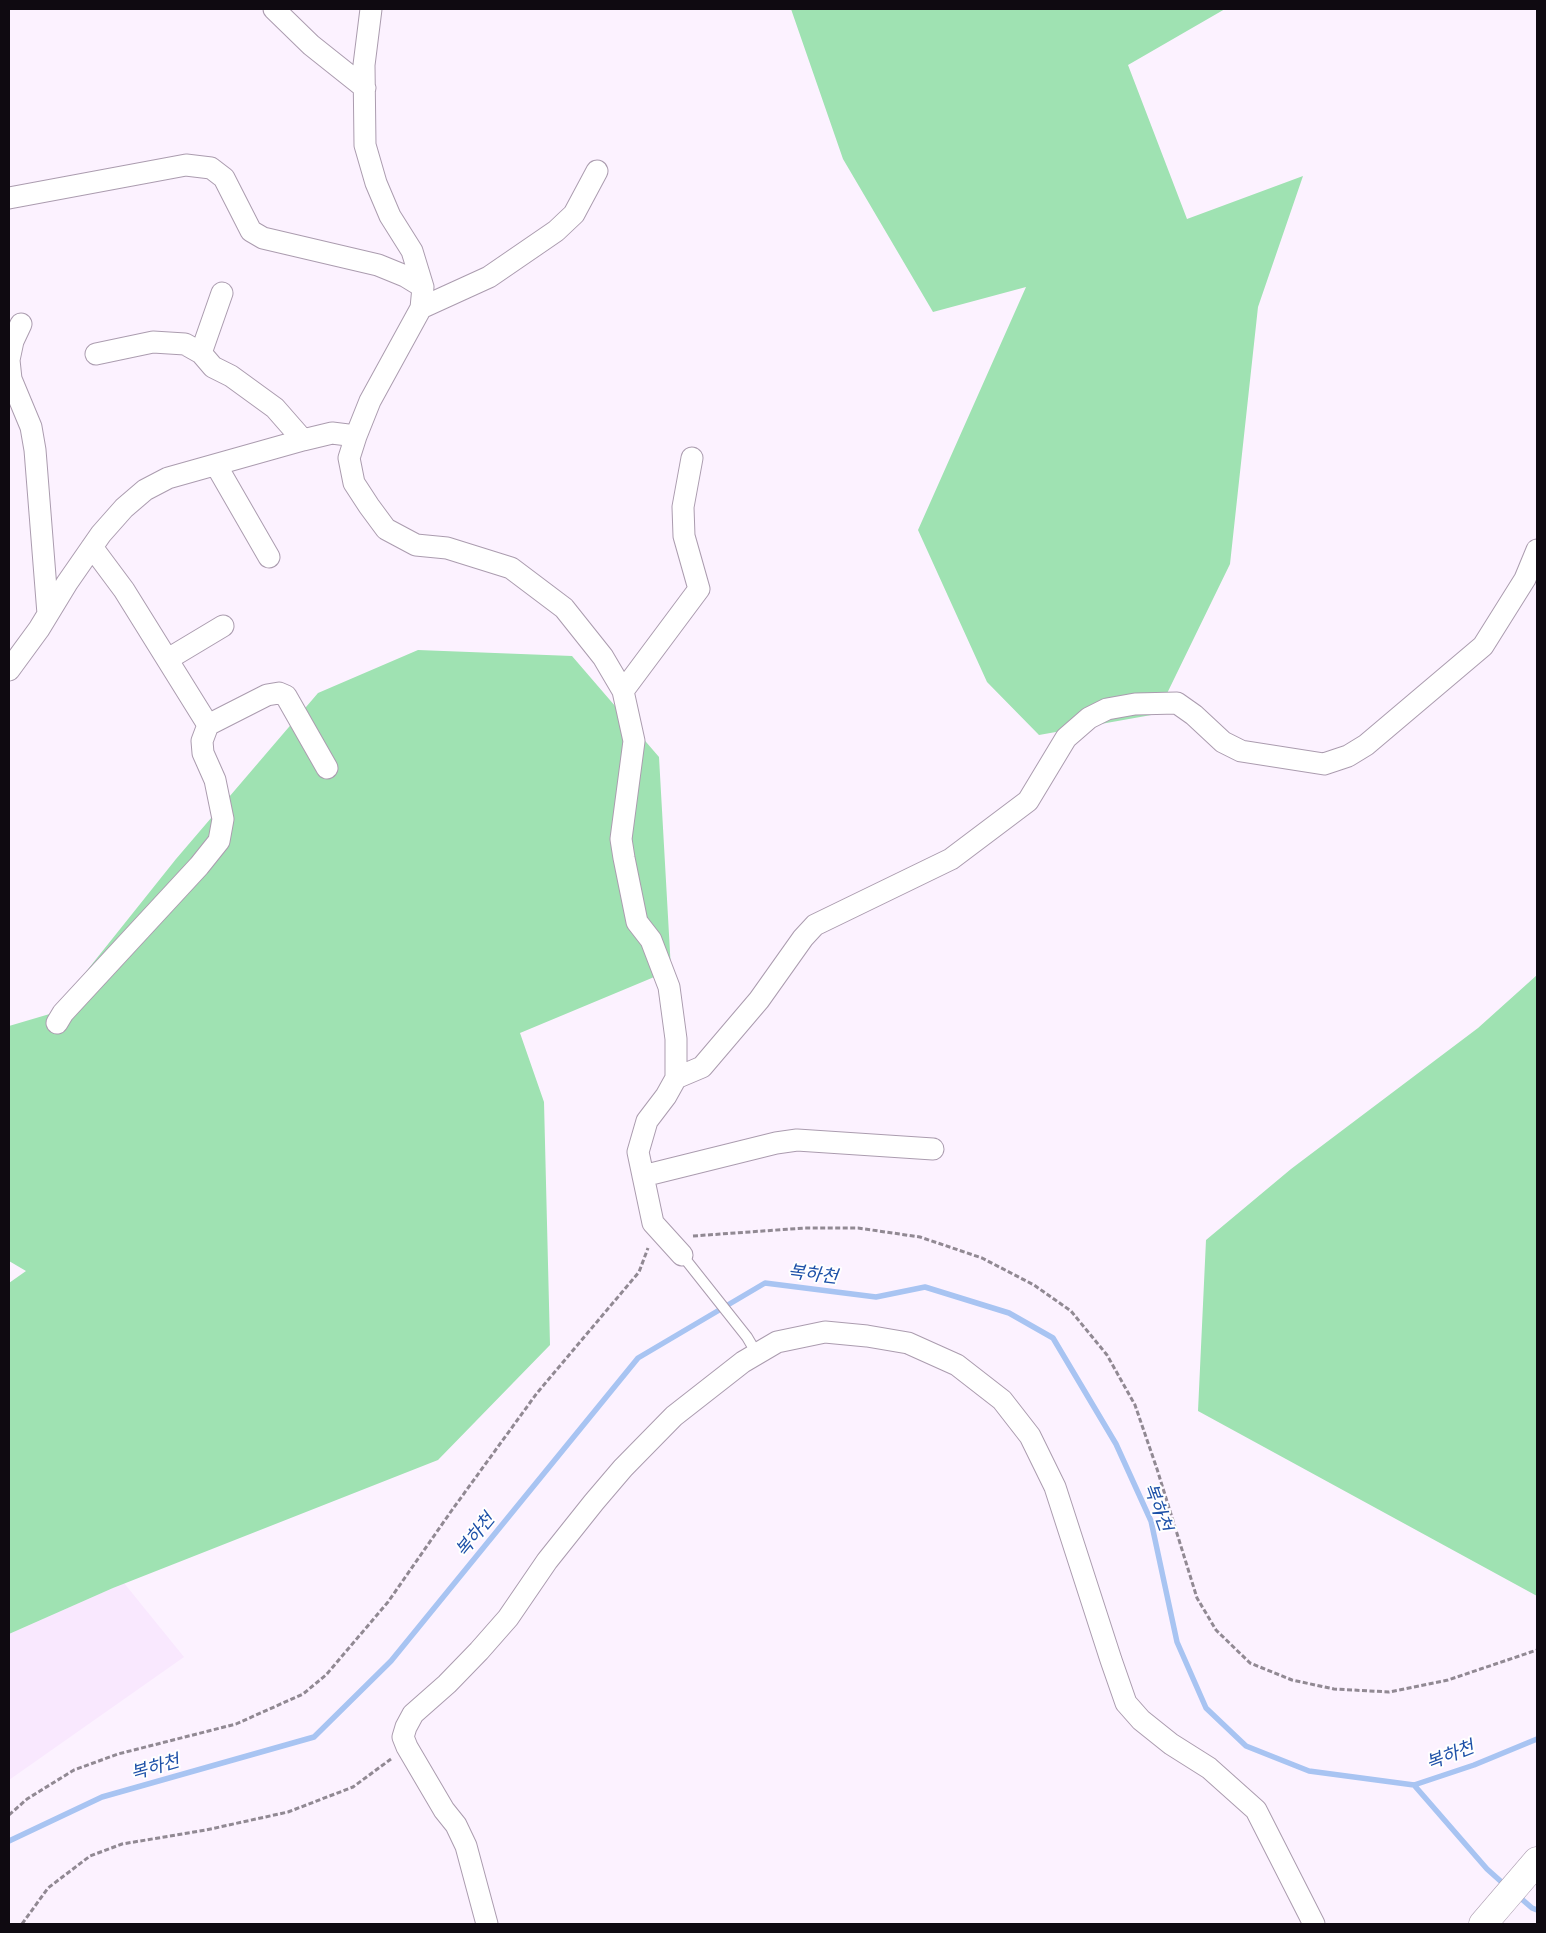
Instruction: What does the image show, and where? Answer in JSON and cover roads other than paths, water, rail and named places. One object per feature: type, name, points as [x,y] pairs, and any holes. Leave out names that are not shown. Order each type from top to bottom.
[{"type":"street","points":[[274,9],[333,64],[365,88]]},
{"type":"street","points":[[371,9],[364,65],[365,145],[376,183],[390,216],[412,251],[423,287],[421,308],[370,401],[356,436],[349,458],[354,483],[386,529],[416,545],[447,548],[511,568],[564,608],[603,657],[623,690],[634,741],[621,839],[636,922],[651,940],[669,986],[676,1039],[676,1078],[666,1096],[647,1121],[638,1152],[653,1223],[678,1250]]},
{"type":"street","points":[[9,198],[186,165],[211,168],[224,178],[251,231],[263,238],[378,265],[405,276],[423,287]]},
{"type":"street","points":[[421,308],[489,277],[556,231],[574,214],[597,171]]},
{"type":"street","points":[[201,353],[222,292]]},
{"type":"street","points":[[21,324],[13,341],[9,360],[11,379],[31,427],[35,450],[48,614]]},
{"type":"street","points":[[96,354],[153,342],[185,344],[201,353],[213,367],[232,376],[275,408],[303,440]]},
{"type":"street","points":[[9,670],[101,534],[124,508],[146,490],[168,478],[303,440],[332,433],[356,436]]},
{"type":"street","points":[[623,690],[699,589],[684,536],[683,508],[692,458]]},
{"type":"street","points":[[216,464],[269,557]]},
{"type":"street","points":[[92,547],[124,590],[208,725]]},
{"type":"street","points":[[676,1078],[702,1066],[759,1000],[814,925],[951,859],[1028,801],[1066,738],[1089,718],[1107,709],[1135,704],[1177,703],[1194,715],[1223,742],[1241,751],[1324,764],[1348,756],[1366,745],[1484,646],[1526,579],[1537,550]]},
{"type":"street","points":[[168,658],[223,626]]},
{"type":"street","points":[[57,1023],[63,1013],[199,866],[219,841],[223,819],[216,780],[203,753],[202,741],[208,725],[267,695],[279,693],[286,696],[327,768]]},
{"type":"street","points":[[643,1176],[776,1143],[797,1140],[933,1149]]},
{"type":"street","points":[[487,1924],[466,1846],[456,1825],[444,1810],[407,1747],[404,1737],[406,1727],[413,1714],[447,1684],[508,1618],[547,1560],[623,1468],[674,1416],[743,1362],[752,1346],[825,1332],[867,1336],[908,1343],[957,1365],[1002,1400],[1030,1436],[1055,1487],[1126,1703],[1141,1720],[1171,1744],[1209,1768],[1256,1810],[1314,1924]]},
{"type":"street","points":[[1483,1924],[1521,1879]]},
{"type":"lane","points":[[678,1250],[752,1346]]},
{"type":"waterway","name":"복하천","points":[[9,1841],[102,1797],[314,1737],[391,1661],[638,1358],[765,1283],[876,1297],[925,1287],[1009,1313],[1053,1338],[1116,1444],[1151,1521],[1177,1642],[1206,1708],[1246,1746],[1309,1771],[1414,1785],[1474,1765],[1537,1739]]},
{"type":"waterway","points":[[1414,1785],[1487,1869],[1506,1886]]},
{"type":"waterway","points":[[1517,1895],[1537,1910]]}]
